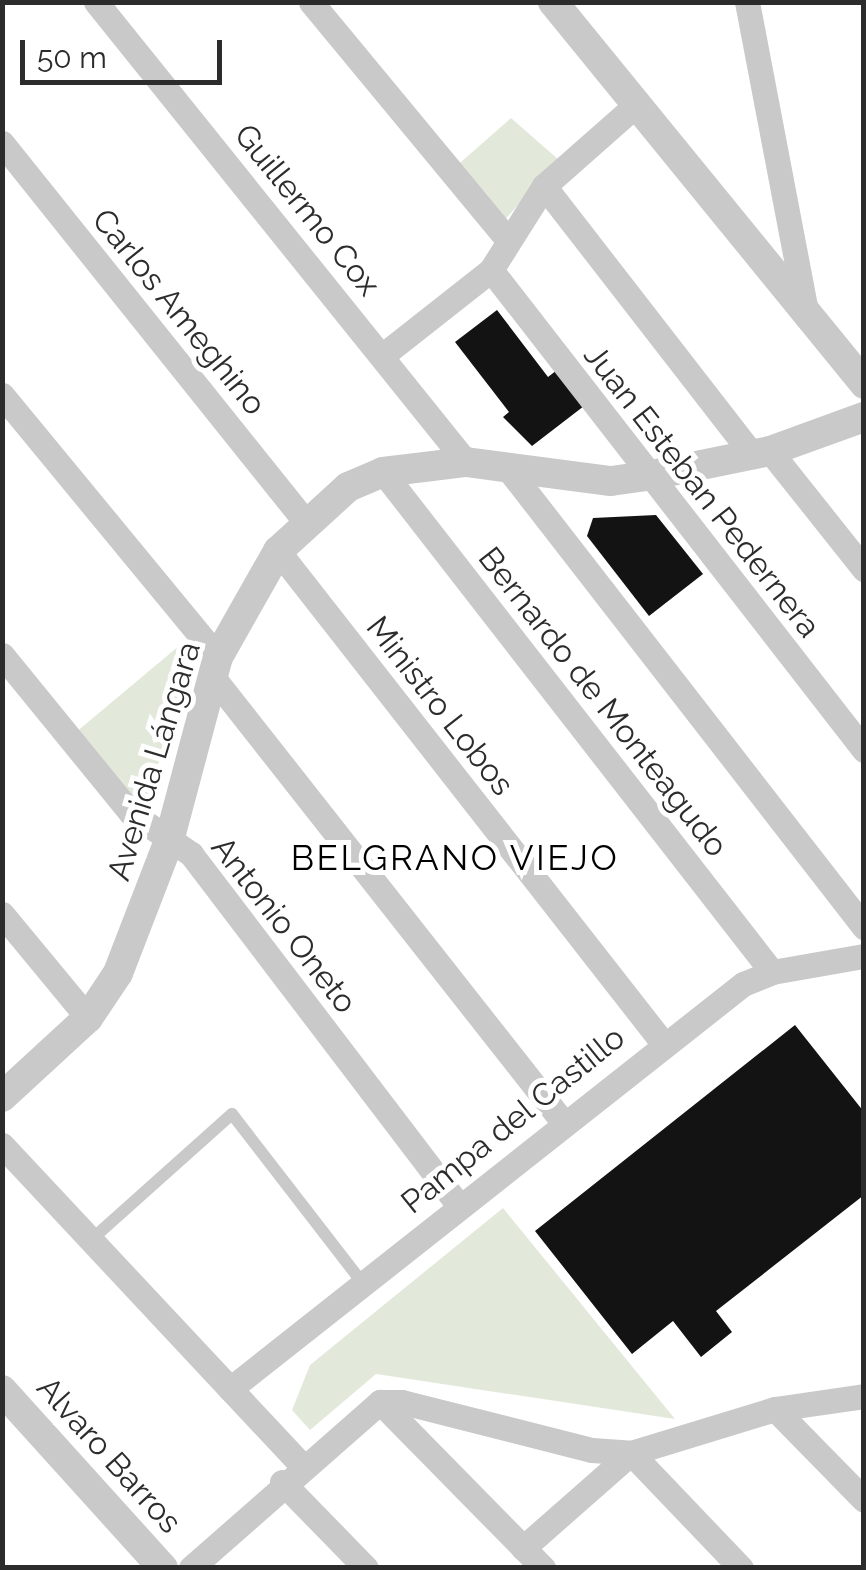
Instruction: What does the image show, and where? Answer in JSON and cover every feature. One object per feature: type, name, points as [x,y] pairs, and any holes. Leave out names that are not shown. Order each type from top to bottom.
[{"type":"street","name":"Guillermo Cox","points":[[96,2],[384,355],[466,462]]},
{"type":"street","points":[[312,2],[506,238]]},
{"type":"street","points":[[553,2],[864,384]]},
{"type":"street","points":[[747,2],[807,317]]},
{"type":"street","points":[[384,355],[490,270],[506,238],[544,186],[636,106]]},
{"type":"street","name":"Carlos Ameghino","points":[[2,143],[306,521]]},
{"type":"street","points":[[544,186],[761,452],[864,569]]},
{"type":"street","name":"Juan Esteban Pedernera","points":[[490,270],[864,750]]},
{"type":"street","points":[[2,396],[215,666],[563,1122]]},
{"type":"street","name":"Avenida Lángara","points":[[2,1096],[88,1018],[136,936],[170,841],[215,666],[278,550],[348,487],[383,472],[466,462],[612,481],[761,452],[864,417]]},
{"type":"street","points":[[506,466],[864,928]]},
{"type":"street","name":"Bernardo de Monteagudo","points":[[383,472],[772,972]]},
{"type":"street","name":"Ministro Lobos","points":[[278,550],[663,1043]]},
{"type":"street","name":"Antonio Oneto","points":[[2,655],[131,814],[191,854],[459,1206]]},
{"type":"street","points":[[2,914],[88,1018]]},
{"type":"street","name":"Pampa del Castillo","points":[[230,1389],[663,1043],[743,984],[772,972],[864,956]]},
{"type":"street","points":[[2,1145],[230,1389],[366,1568]]},
{"type":"street","name":"Alvaro Barros","points":[[2,1390],[163,1568]]},
{"type":"street","points":[[380,1402],[592,1450],[631,1452],[775,1410],[864,1396]]},
{"type":"street","points":[[191,1568],[292,1473],[380,1402]]},
{"type":"street","points":[[380,1402],[543,1568]]},
{"type":"street","points":[[775,1410],[864,1500]]},
{"type":"street","points":[[524,1548],[631,1452]]},
{"type":"street","points":[[631,1452],[741,1568]]},
{"type":"lane","points":[[91,1240],[232,1114],[362,1282]]},
{"type":"green space","points":[[511,118],[559,160],[501,224],[453,169]]},
{"type":"green space","points":[[186,640],[193,654],[143,812],[75,733]]},
{"type":"green space","points":[[503,1208],[675,1419],[376,1374],[310,1430],[292,1410],[310,1365]]},
{"type":"building","points":[[497,310],[548,377],[557,370],[584,406],[532,446],[503,417],[509,412],[455,342]]},
{"type":"building","points":[[656,515],[703,574],[649,616],[587,536],[593,518]]},
{"type":"building","points":[[795,1025],[864,1112],[864,1195],[716,1311],[732,1332],[701,1357],[673,1321],[632,1354],[535,1231]]},
{"type":"district","name":"BELGRANO VIEJO","points":[[455,858]]}]
